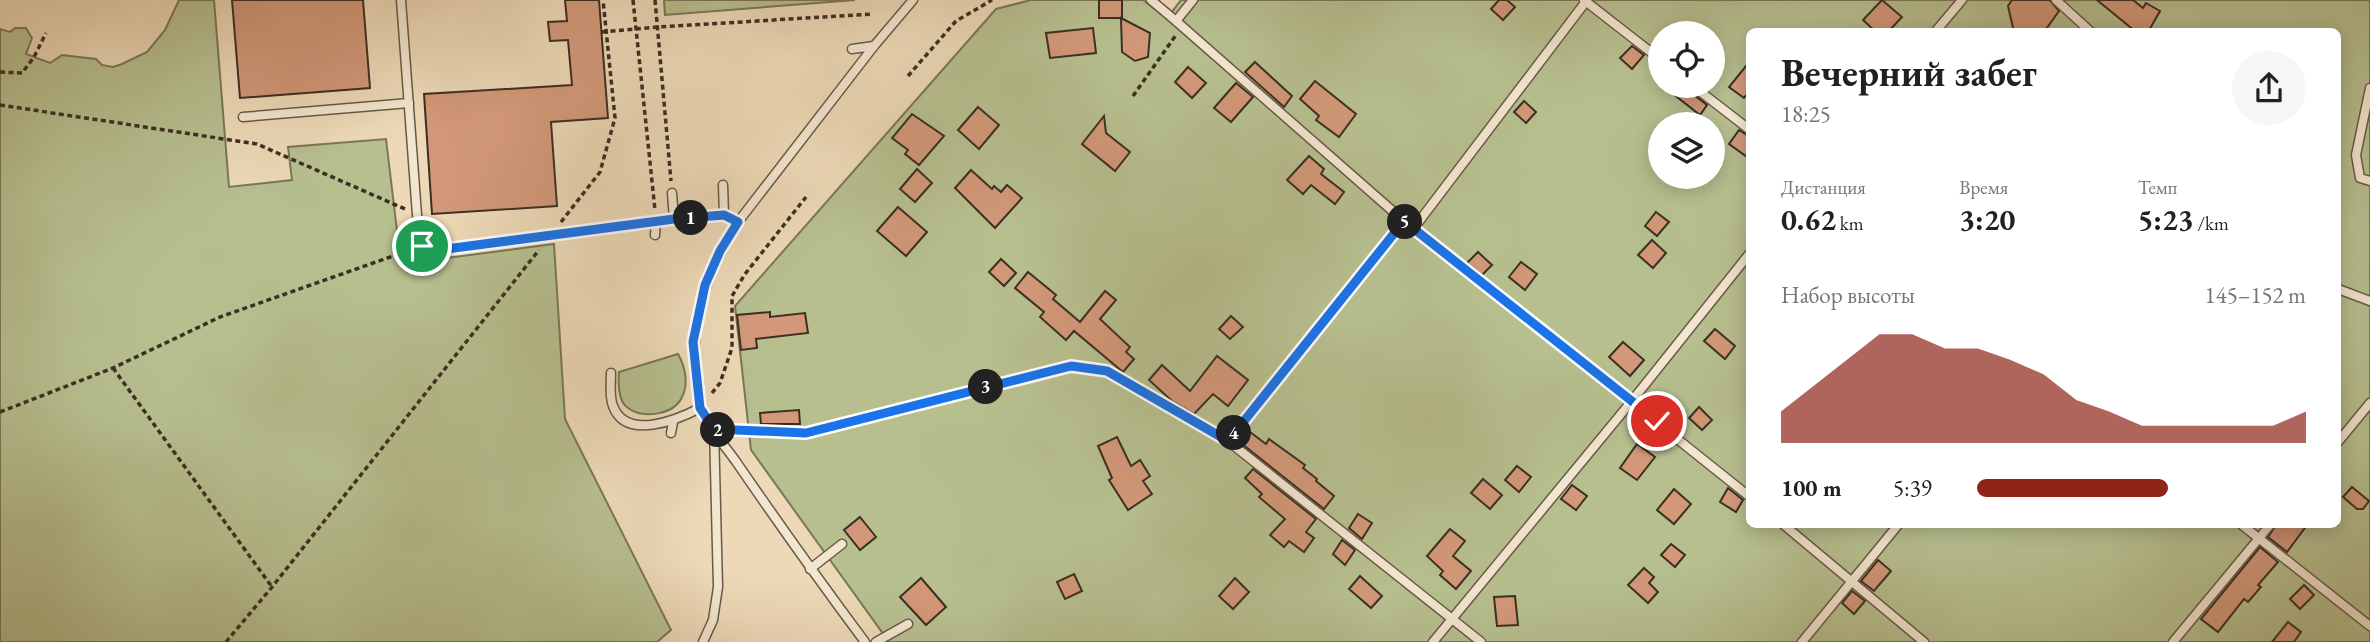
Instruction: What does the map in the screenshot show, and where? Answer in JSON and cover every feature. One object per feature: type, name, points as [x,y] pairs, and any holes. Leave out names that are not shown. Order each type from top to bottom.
[{"type":"lane","points":[[401,0],[417,215],[425,250],[549,237],[674,219],[724,215],[738,222]]},
{"type":"lane","points":[[864,642],[810,569],[700,408],[693,342],[705,285],[720,251],[738,222],[874,46],[913,0]]},
{"type":"lane","points":[[1151,0],[1404,221],[1746,494]]},
{"type":"lane","points":[[1176,21],[1193,0]]},
{"type":"lane","points":[[1938,28],[1962,0]]},
{"type":"lane","points":[[2056,0],[2087,28]]},
{"type":"lane","points":[[1414,228],[1586,1],[1648,50]]},
{"type":"lane","points":[[852,48],[874,46]]},
{"type":"lane","points":[[2370,88],[2356,155],[2360,178],[2370,181]]},
{"type":"lane","points":[[1709,98],[1746,127]]},
{"type":"lane","points":[[243,117],[409,103]]},
{"type":"lane","points":[[723,185],[724,215]]},
{"type":"lane","points":[[672,193],[674,219]]},
{"type":"lane","points":[[1228,441],[1404,221]]},
{"type":"lane","points":[[655,234],[656,222]]},
{"type":"lane","points":[[1433,642],[1746,258]]},
{"type":"lane","points":[[2341,290],[2370,301]]},
{"type":"lane","points":[[714,429],[806,433],[1071,366],[1107,371],[1228,441],[1481,642]]},
{"type":"lane","points":[[611,373],[611,403],[618,417],[631,424],[673,422],[700,408]]},
{"type":"lane","points":[[2341,438],[2370,403]]},
{"type":"lane","points":[[671,433],[673,422]]},
{"type":"lane","points":[[703,642],[713,620],[718,587],[714,429]]},
{"type":"lane","points":[[1788,528],[1924,642]]},
{"type":"lane","points":[[1802,642],[1896,528]]},
{"type":"lane","points":[[2246,528],[2370,626]]},
{"type":"lane","points":[[2173,642],[2267,528]]},
{"type":"lane","points":[[810,569],[842,544]]},
{"type":"lane","points":[[876,642],[908,624]]},
{"type":"path","points":[[226,642],[600,172],[615,118],[604,32],[603,0]]},
{"type":"path","points":[[633,0],[656,222]]},
{"type":"path","points":[[655,0],[672,193]]},
{"type":"path","points":[[908,76],[956,21],[992,0]]},
{"type":"path","points":[[604,32],[873,14]]},
{"type":"path","points":[[1133,96],[1180,30],[1176,21]]},
{"type":"path","points":[[0,72],[22,73],[46,33]]},
{"type":"path","points":[[0,105],[257,144],[417,215]]},
{"type":"path","points":[[700,408],[720,383],[732,348],[732,296],[806,197]]},
{"type":"path","points":[[0,412],[113,368],[220,317],[422,246]]},
{"type":"path","points":[[113,368],[272,587]]},
{"type":"green space","points":[[179,0],[214,0],[229,187],[292,180],[288,147],[386,139],[401,264],[554,244],[565,419],[671,630],[657,642],[0,642],[0,29],[10,32],[15,28],[26,28],[32,38],[26,54],[50,63],[62,55],[96,59],[102,65],[113,67],[147,52],[165,30]]},
{"type":"green space","points":[[664,0],[855,0],[665,15]]},
{"type":"green space","points":[[1031,0],[1143,0],[1167,18],[1181,0],[2370,0],[2370,642],[889,642],[751,450],[735,306],[996,9]]},
{"type":"green space","points":[[678,354],[686,381],[678,403],[665,411],[650,414],[628,408],[619,392],[619,372]]},
{"type":"building","points":[[232,0],[363,0],[370,88],[240,98]]},
{"type":"building","points":[[565,0],[599,0],[608,118],[551,122],[557,206],[432,214],[424,94],[572,85],[568,40],[550,41],[548,22],[567,21]]},
{"type":"building","points":[[1099,0],[1122,0],[1122,18],[1099,18]]},
{"type":"building","points":[[1499,0],[1507,0],[1515,7],[1503,20],[1491,9]]},
{"type":"building","points":[[1882,0],[1902,17],[1892,28],[1872,28],[1863,20]]},
{"type":"building","points":[[2012,0],[2050,0],[2059,11],[2047,28],[2013,28],[2008,6]]},
{"type":"building","points":[[2097,0],[2133,0],[2143,8],[2146,3],[2160,11],[2150,28],[2131,28]]},
{"type":"building","points":[[1121,18],[1150,33],[1148,57],[1135,61],[1122,52]]},
{"type":"building","points":[[1093,28],[1096,53],[1050,58],[1046,33]]},
{"type":"building","points":[[1632,46],[1644,55],[1632,69],[1620,58]]},
{"type":"building","points":[[1255,62],[1292,96],[1284,107],[1245,72]]},
{"type":"building","points":[[1746,66],[1746,96],[1744,98],[1729,87]]},
{"type":"building","points":[[1188,67],[1206,83],[1192,98],[1175,82]]},
{"type":"building","points":[[1315,81],[1356,114],[1339,137],[1316,120],[1319,116],[1300,99]]},
{"type":"building","points":[[1236,83],[1253,97],[1231,122],[1214,108]]},
{"type":"building","points":[[1678,98],[1698,98],[1707,105],[1702,112],[1696,112]]},
{"type":"building","points":[[1524,101],[1536,112],[1526,123],[1514,112]]},
{"type":"building","points":[[978,107],[999,125],[979,149],[958,130]]},
{"type":"building","points":[[912,114],[944,136],[919,165],[905,154],[908,150],[892,138]]},
{"type":"building","points":[[1104,116],[1106,133],[1130,152],[1115,171],[1082,144]]},
{"type":"building","points":[[1739,130],[1746,134],[1746,156],[1729,144]]},
{"type":"building","points":[[1309,156],[1324,169],[1321,174],[1344,192],[1335,204],[1311,185],[1303,194],[1287,180]]},
{"type":"building","points":[[917,169],[932,183],[915,202],[900,189]]},
{"type":"building","points":[[971,170],[992,189],[994,186],[1001,192],[1007,185],[1022,198],[995,228],[955,188]]},
{"type":"building","points":[[898,207],[927,232],[906,256],[877,231]]},
{"type":"building","points":[[1656,212],[1669,222],[1657,236],[1645,226]]},
{"type":"building","points":[[1652,240],[1666,253],[1653,268],[1638,255]]},
{"type":"building","points":[[1478,252],[1492,265],[1482,275],[1467,263]]},
{"type":"building","points":[[1001,259],[1016,273],[1004,286],[989,272]]},
{"type":"building","points":[[1521,262],[1537,274],[1525,290],[1509,277]]},
{"type":"building","points":[[1028,272],[1056,295],[1053,299],[1080,322],[1105,291],[1116,300],[1100,319],[1130,347],[1126,352],[1134,359],[1123,372],[1074,331],[1066,340],[1040,317],[1044,312],[1015,288]]},
{"type":"building","points":[[770,312],[770,317],[805,313],[808,333],[756,339],[757,348],[741,350],[737,315]]},
{"type":"building","points":[[1231,316],[1243,327],[1230,339],[1219,329]]},
{"type":"building","points":[[1715,329],[1735,346],[1725,359],[1704,341]]},
{"type":"building","points":[[1623,342],[1644,360],[1630,376],[1609,357]]},
{"type":"building","points":[[1217,356],[1248,380],[1228,406],[1213,394],[1194,414],[1172,401],[1149,380],[1162,365],[1190,391]]},
{"type":"building","points":[[1699,407],[1712,420],[1702,430],[1689,418]]},
{"type":"building","points":[[799,410],[800,424],[761,424],[760,413]]},
{"type":"building","points":[[1246,429],[1266,444],[1269,439],[1305,465],[1303,468],[1334,496],[1324,509],[1237,440]]},
{"type":"building","points":[[1117,437],[1131,466],[1140,460],[1150,476],[1143,481],[1152,494],[1128,510],[1109,480],[1112,478],[1098,446]]},
{"type":"building","points":[[1637,444],[1655,457],[1637,480],[1620,468]]},
{"type":"building","points":[[1517,466],[1531,477],[1519,492],[1505,480]]},
{"type":"building","points":[[1253,469],[1316,519],[1306,532],[1314,538],[1304,552],[1289,541],[1284,547],[1270,535],[1285,519],[1259,497],[1262,494],[1245,478]]},
{"type":"building","points":[[1483,479],[1502,495],[1490,509],[1471,493]]},
{"type":"building","points":[[1572,485],[1587,496],[1576,510],[1561,499]]},
{"type":"building","points":[[2352,487],[2369,501],[2363,509],[2357,509],[2343,497]]},
{"type":"building","points":[[1728,488],[1743,500],[1736,512],[1720,502]]},
{"type":"building","points":[[1674,489],[1691,504],[1674,524],[1657,510]]},
{"type":"building","points":[[1358,514],[1372,523],[1362,539],[1349,528]]},
{"type":"building","points":[[860,517],[876,537],[860,550],[844,530]]},
{"type":"building","points":[[2274,528],[2305,528],[2287,552],[2268,537]]},
{"type":"building","points":[[1450,529],[1465,541],[1453,556],[1471,571],[1456,589],[1440,575],[1443,571],[1427,556]]},
{"type":"building","points":[[1342,540],[1355,550],[1345,565],[1333,554]]},
{"type":"building","points":[[1671,544],[1685,555],[1675,567],[1661,555]]},
{"type":"building","points":[[2260,547],[2278,562],[2258,585],[2261,587],[2248,602],[2244,599],[2218,632],[2201,619]]},
{"type":"building","points":[[1878,560],[1891,571],[1874,591],[1861,581]]},
{"type":"building","points":[[1644,568],[1654,577],[1649,583],[1658,592],[1648,603],[1628,585]]},
{"type":"building","points":[[1074,574],[1082,591],[1065,599],[1057,582]]},
{"type":"building","points":[[1360,576],[1382,596],[1371,608],[1349,589]]},
{"type":"building","points":[[921,578],[946,607],[926,625],[900,597]]},
{"type":"building","points":[[1235,578],[1249,592],[1233,609],[1219,596]]},
{"type":"building","points":[[2304,585],[2314,595],[2300,609],[2290,599]]},
{"type":"building","points":[[1852,591],[1865,601],[1854,614],[1842,603]]},
{"type":"building","points":[[1515,596],[1518,625],[1497,626],[1494,597]]},
{"type":"building","points":[[2288,622],[2301,632],[2294,642],[2272,642]]},
{"type":"route","points":[[422,246],[431,251],[674,219],[724,215],[738,222],[720,251],[705,285],[693,342],[700,408],[714,429],[806,433],[1071,366],[1107,371],[1228,441],[1404,221],[1657,421]]}]
